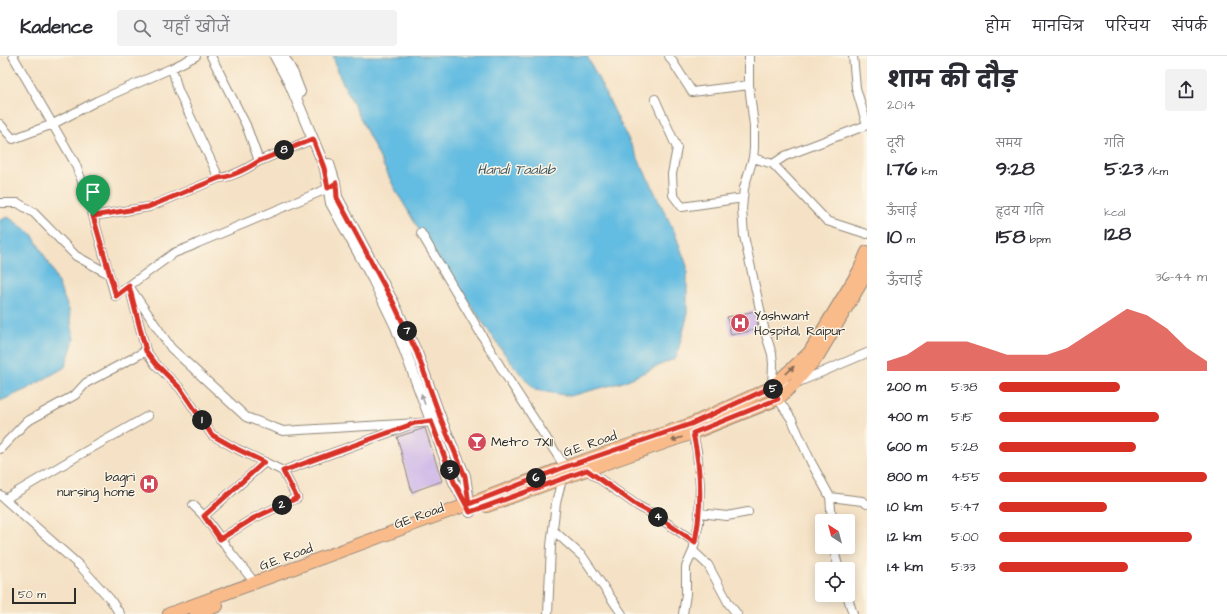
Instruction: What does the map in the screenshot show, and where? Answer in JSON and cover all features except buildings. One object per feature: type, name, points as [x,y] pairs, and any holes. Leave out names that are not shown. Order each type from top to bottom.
[{"type":"main road","name":"G.E. Road","points":[[564,472],[692,429],[772,387],[808,353],[859,271],[867,252]]},
{"type":"main road","name":"GE Road","points":[[196,614],[469,507],[564,472],[587,470],[692,429],[778,399],[794,384],[818,356],[867,273]]},
{"type":"main road","name":"G.E. Road","points":[[169,614],[469,507]]},
{"type":"street","points":[[13,56],[75,163],[88,198],[116,296],[174,253],[332,186]]},
{"type":"street","points":[[0,124],[13,139],[53,124],[97,101],[196,56]]},
{"type":"street","points":[[211,56],[246,124],[259,161]]},
{"type":"street","points":[[275,56],[290,84],[337,198],[393,302],[414,347],[442,422],[465,476],[469,507]]},
{"type":"street","points":[[283,56],[293,74],[326,153],[332,186],[331,203],[373,279],[396,327],[454,482],[469,507]]},
{"type":"street","points":[[669,56],[692,92],[749,85]]},
{"type":"street","points":[[749,56],[749,85],[754,126],[753,158],[744,188],[743,198],[742,209],[744,236],[765,332],[772,354],[772,387],[792,420],[811,462],[830,497],[831,514]]},
{"type":"street","points":[[773,164],[785,156],[867,125],[856,88],[853,56]]},
{"type":"street","points":[[172,68],[178,90],[219,178]]},
{"type":"street","points":[[655,99],[677,148],[672,174],[673,195],[682,207],[743,198]]},
{"type":"street","points":[[93,216],[148,207],[219,178],[224,178],[259,161],[313,139]]},
{"type":"street","points":[[753,158],[773,164],[827,221],[867,234]]},
{"type":"street","points":[[0,203],[18,203],[34,213],[76,256],[109,274]]},
{"type":"street","points":[[421,233],[564,472],[556,503],[551,546],[548,614]]},
{"type":"street","points":[[129,286],[146,351],[156,364],[180,388],[212,435],[283,471],[297,498],[254,518],[220,539]]},
{"type":"street","points":[[129,286],[171,348],[246,417],[283,430],[431,421],[442,422]]},
{"type":"street","points":[[0,449],[26,422],[75,395],[86,382],[146,351]]},
{"type":"street","points":[[772,387],[794,384],[867,353]]},
{"type":"street","points":[[120,614],[110,599],[81,567],[2,497],[148,416]]},
{"type":"street","points":[[283,471],[415,423]]},
{"type":"street","points":[[682,614],[686,594],[686,567],[694,546],[699,522],[700,486],[697,451],[692,429]]},
{"type":"street","points":[[204,516],[264,462]]},
{"type":"street","points":[[587,470],[638,506],[655,515],[694,546],[708,565],[729,604],[737,614]]},
{"type":"street","points":[[830,497],[862,501],[867,504]]},
{"type":"street","points":[[193,505],[204,516],[220,539],[256,583]]},
{"type":"street","points":[[699,513],[726,516],[748,512]]},
{"type":"street","points":[[553,530],[583,557],[622,614]]},
{"type":"street","points":[[850,602],[854,614]]},
{"type":"water","name":"Handi Taalab","points":[[333,56],[587,56],[674,231],[687,266],[687,317],[676,358],[623,382],[570,396],[535,390],[509,360],[425,240],[395,189],[340,77]]},
{"type":"water","points":[[8,217],[32,234],[53,271],[69,310],[74,340],[65,367],[27,389],[0,401],[0,220]]},
{"type":"place","name":"Yashwant Hospital, Raipur","points":[[740,323]]},
{"type":"place","name":"Metro 7X11","points":[[477,442]]},
{"type":"place","name":"bagri nursing home","points":[[149,484]]},
{"type":"route","points":[[313,139],[324,168],[328,188],[336,183],[337,198],[393,302],[417,353],[442,422],[465,476],[469,504],[565,467],[691,424],[772,387],[778,399],[693,433],[697,451],[700,486],[699,522],[695,542],[655,515],[638,506],[587,470],[470,512],[454,482],[431,421],[415,423],[283,471],[297,498],[254,518],[220,539],[204,516],[264,462],[212,435],[180,388],[156,364],[146,351],[129,286],[116,296],[93,216],[148,207],[219,178],[224,178],[259,161],[313,139]]}]
